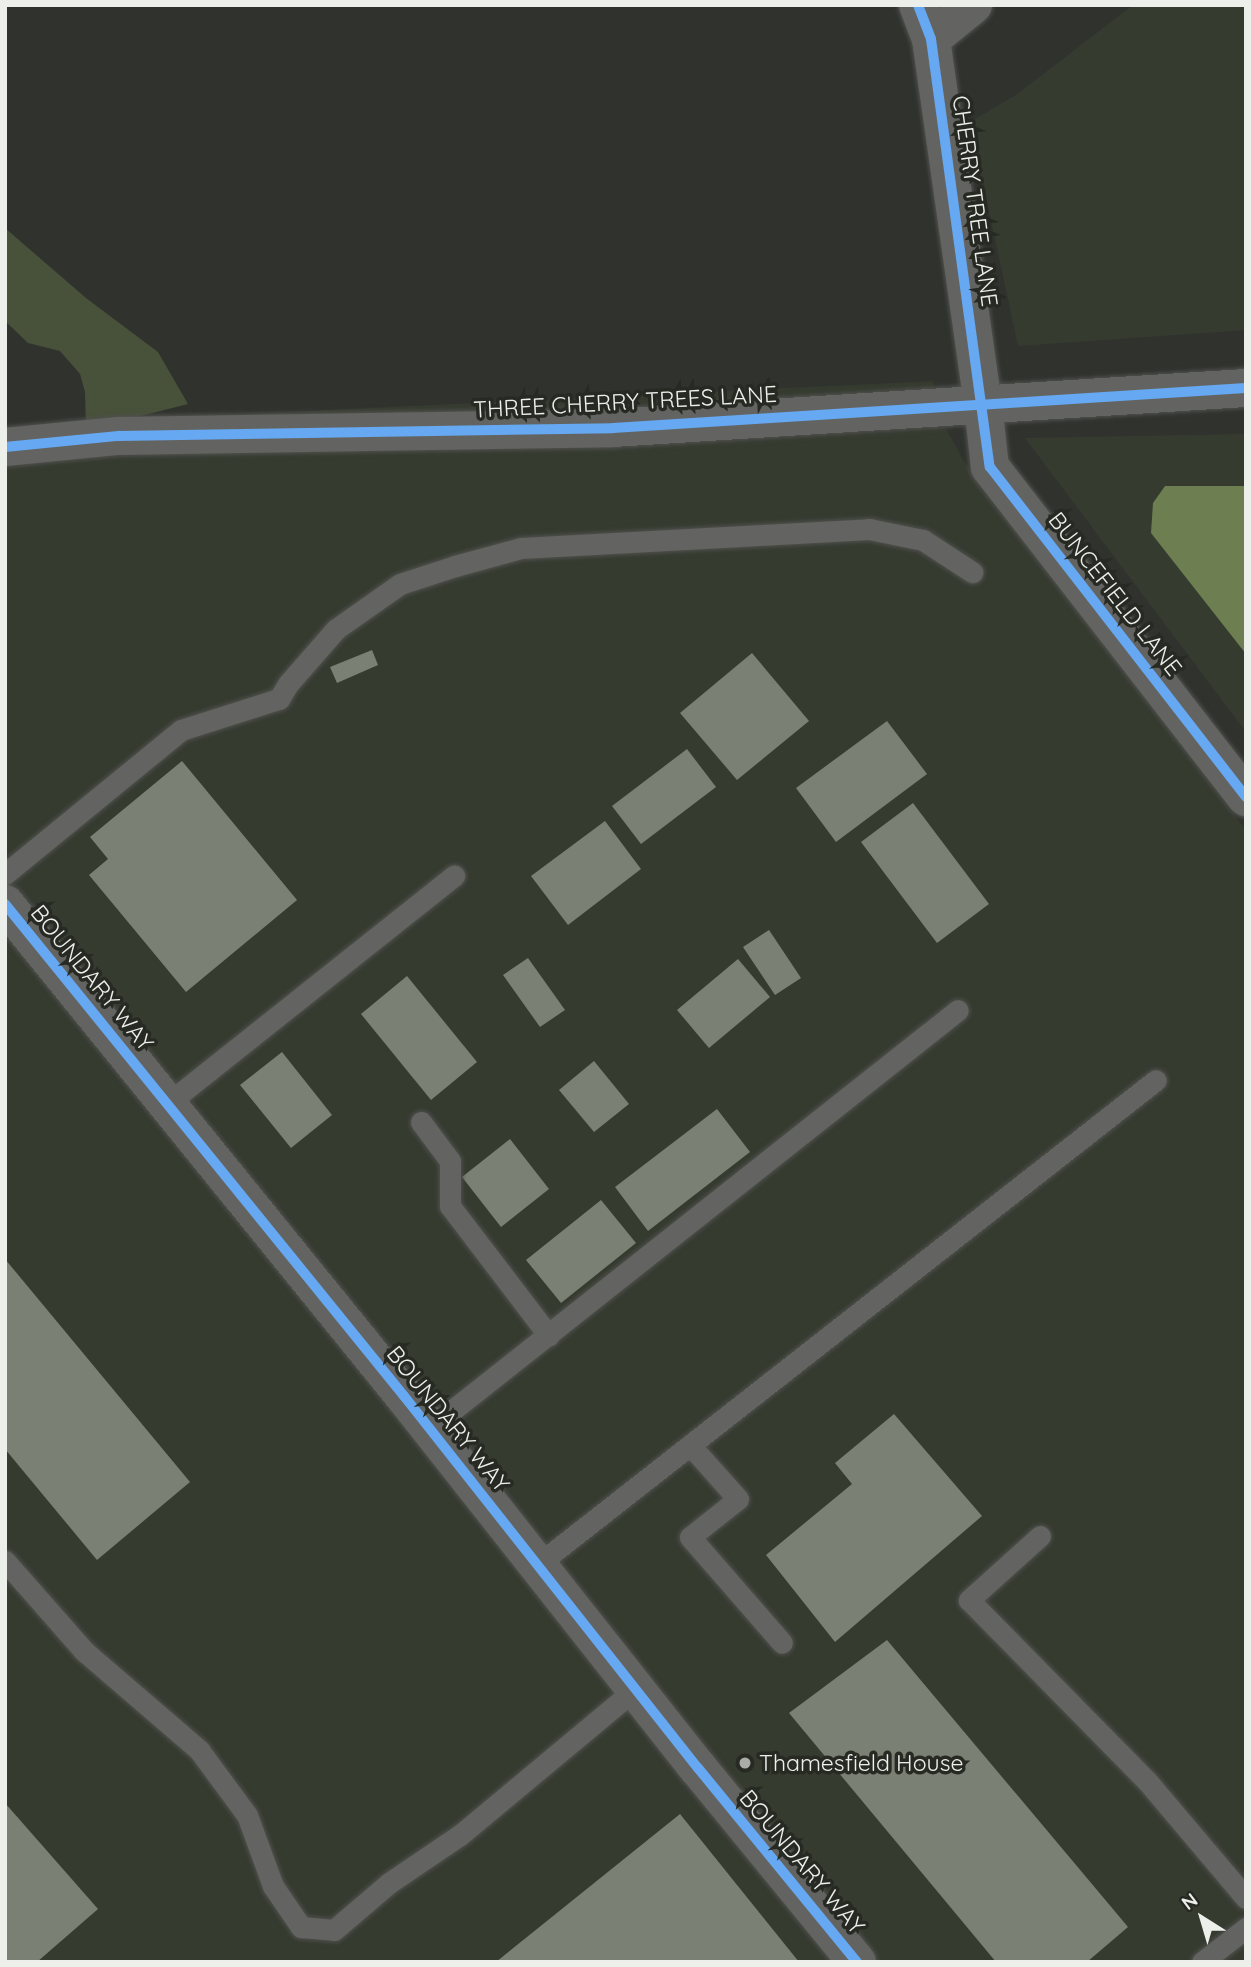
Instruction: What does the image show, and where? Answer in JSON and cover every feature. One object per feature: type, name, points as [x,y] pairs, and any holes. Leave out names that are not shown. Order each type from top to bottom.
[{"type":"street","points":[[925,22],[973,5]]},
{"type":"street","name":"CHERRY TREE LANE","points":[[925,22],[984,404]]},
{"type":"street","name":"THREE CHERRY TREES LANE","points":[[5,447],[118,436],[613,428],[1246,388]]},
{"type":"street","name":"BUNCEFIELD LANE","points":[[984,404],[990,467],[1246,797]]},
{"type":"street","name":"BOUNDARY WAY","points":[[5,904],[430,1428],[635,1689],[858,1962]]},
{"type":"lane","points":[[5,874],[181,730],[279,699],[288,684],[336,629],[400,583],[521,548],[869,529],[923,540],[972,572]]},
{"type":"lane","points":[[167,1104],[454,876]]},
{"type":"lane","points":[[430,1428],[958,1010]]},
{"type":"lane","points":[[537,1565],[1156,1080]]},
{"type":"lane","points":[[421,1122],[450,1161],[450,1206],[549,1336]]},
{"type":"lane","points":[[690,1445],[738,1499],[690,1538],[782,1643]]},
{"type":"lane","points":[[1040,1536],[969,1600],[1147,1781],[1246,1898]]},
{"type":"lane","points":[[5,1560],[84,1651],[199,1750],[247,1815],[273,1886],[301,1927],[334,1930],[389,1883],[460,1835],[635,1689]]},
{"type":"lane","points":[[1202,1962],[1246,1928]]},
{"type":"shaded area","points":[[1133,5],[1246,5],[1246,330],[1018,346],[970,122],[1016,95]]},
{"type":"shaded area","points":[[5,228],[86,298],[158,352],[188,404],[86,430],[85,392],[80,374],[60,351],[28,343],[5,321]]},
{"type":"shaded area","points":[[933,381],[946,429],[964,461],[1246,830],[1246,1962],[5,1962],[5,464],[121,420]]},
{"type":"shaded area","points":[[1246,434],[1246,732],[1025,438]]},
{"type":"shaded area","points":[[1165,486],[1246,486],[1246,654],[1151,533],[1153,503]]},
{"type":"building","points":[[372,650],[378,665],[337,683],[330,667]]},
{"type":"building","points":[[752,653],[809,721],[737,780],[680,713]]},
{"type":"building","points":[[887,721],[927,774],[836,842],[796,788]]},
{"type":"building","points":[[687,749],[716,787],[641,844],[612,806]]},
{"type":"building","points":[[182,761],[297,900],[186,992],[89,875],[108,859],[90,837]]},
{"type":"building","points":[[913,803],[989,904],[937,943],[861,842]]},
{"type":"building","points":[[605,821],[641,869],[568,925],[531,876]]},
{"type":"building","points":[[769,930],[801,978],[775,995],[743,947]]},
{"type":"building","points":[[528,958],[565,1010],[540,1027],[503,975]]},
{"type":"building","points":[[738,959],[770,997],[709,1048],[677,1010]]},
{"type":"building","points":[[407,976],[477,1062],[431,1100],[361,1014]]},
{"type":"building","points":[[282,1052],[332,1115],[291,1148],[240,1085]]},
{"type":"building","points":[[594,1061],[629,1104],[594,1132],[559,1090]]},
{"type":"building","points":[[717,1109],[750,1152],[648,1231],[615,1187]]},
{"type":"building","points":[[510,1139],[549,1189],[501,1227],[462,1177]]},
{"type":"building","points":[[601,1200],[636,1243],[561,1303],[526,1260]]},
{"type":"building","points":[[5,1259],[190,1482],[97,1560],[5,1449]]},
{"type":"building","points":[[894,1414],[982,1516],[835,1642],[766,1555],[852,1484],[835,1463]]},
{"type":"building","points":[[887,1640],[1128,1927],[1087,1962],[996,1962],[789,1713]]},
{"type":"building","points":[[5,1803],[98,1909],[37,1962],[5,1962]]},
{"type":"building","points":[[680,1814],[799,1962],[496,1962]]},
{"type":"cycle path","points":[[918,5],[931,39],[990,467],[1246,797]]},
{"type":"cycle path","points":[[5,447],[118,436],[613,428],[1246,388]]},
{"type":"cycle path","points":[[5,904],[404,1396],[698,1768],[857,1962]]},
{"type":"place","name":"Thamesfield House","points":[[745,1763]]}]
